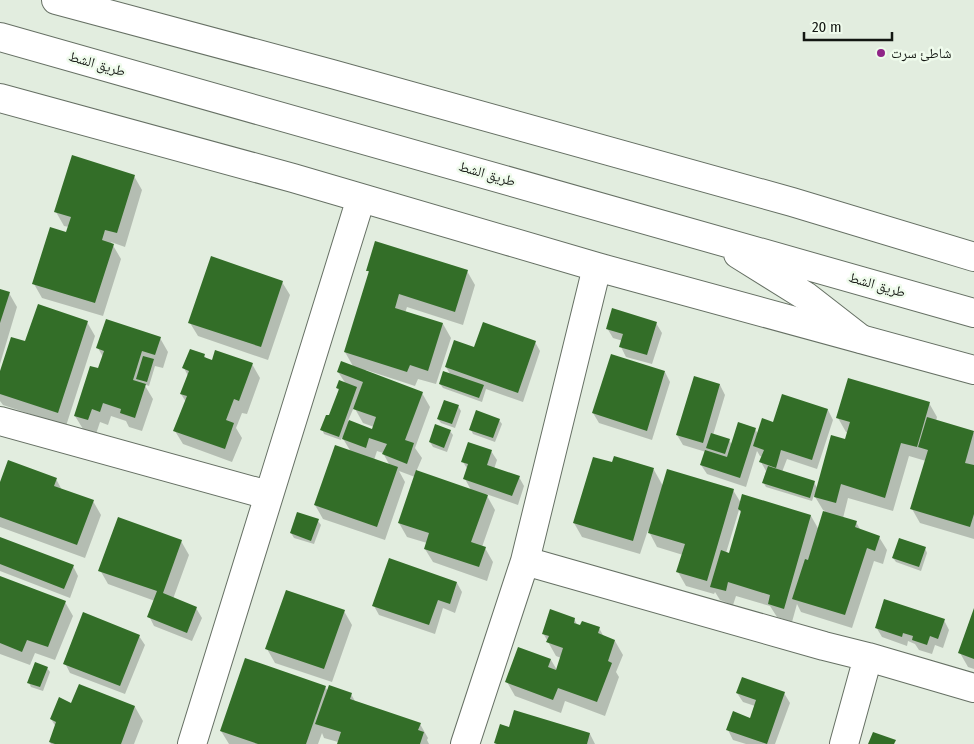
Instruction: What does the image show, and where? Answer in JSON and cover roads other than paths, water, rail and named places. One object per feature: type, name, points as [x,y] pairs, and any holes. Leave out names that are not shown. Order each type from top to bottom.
[{"type":"street","points":[[56,0],[783,199],[974,257]]},
{"type":"street","name":"طريق الشط","points":[[0,37],[974,313]]},
{"type":"street","points":[[0,98],[362,198],[598,267],[974,370]]},
{"type":"street","points":[[192,744],[362,198]]},
{"type":"street","points":[[709,237],[807,297],[861,339]]},
{"type":"street","points":[[465,744],[525,561],[598,267]]},
{"type":"street","points":[[0,421],[268,495]]},
{"type":"street","points":[[525,561],[974,688]]},
{"type":"street","points":[[844,744],[868,657]]},
{"type":"place","name":"شاطئ سرت","points":[[881,53]]}]
